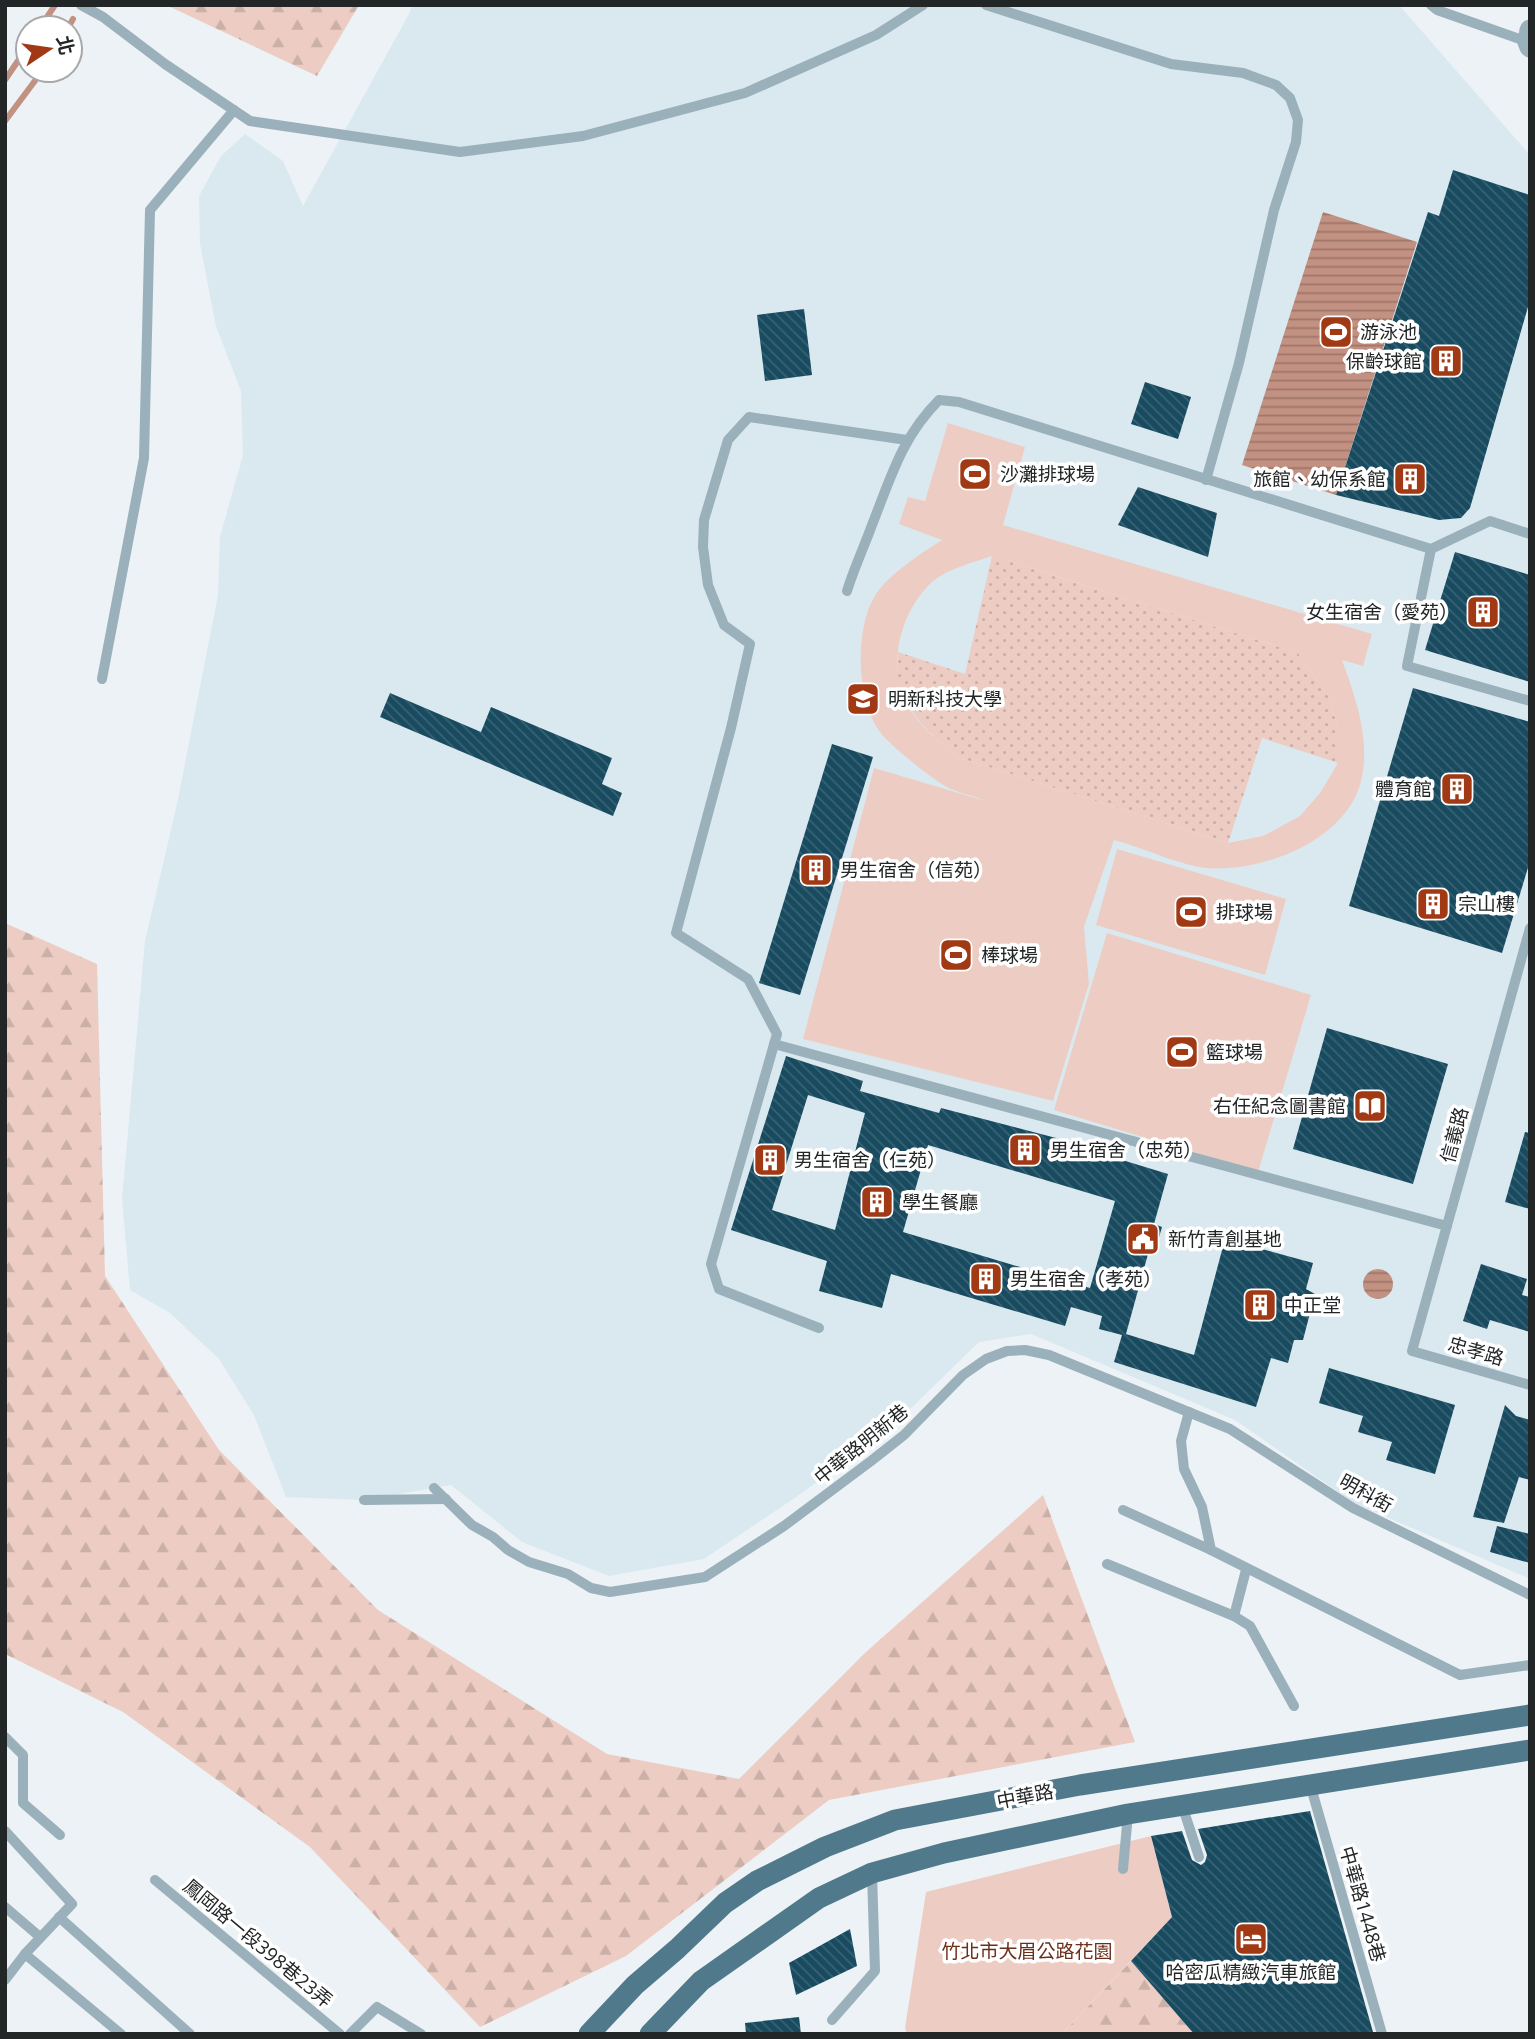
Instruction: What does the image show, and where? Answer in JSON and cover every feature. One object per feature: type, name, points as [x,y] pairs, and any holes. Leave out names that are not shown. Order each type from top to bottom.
[{"type":"main road","name":"中華路","points":[[590,2034],[635,1986],[725,1903],[757,1881],[825,1847],[895,1821],[1080,1785],[1530,1716]]},
{"type":"main road","name":"中華路","points":[[650,2034],[701,1981],[819,1898],[872,1873],[944,1853],[1128,1814],[1530,1750]]},
{"type":"lane","points":[[81,5],[103,17],[165,64],[250,121],[460,152],[583,136],[745,93],[876,35],[923,5]]},
{"type":"lane","points":[[986,5],[1171,64],[1243,74],[1276,85],[1290,98],[1297,120],[1296,142],[1273,210],[1239,363],[1206,480]]},
{"type":"lane","points":[[1432,5],[1437,10],[1529,39]]},
{"type":"lane","points":[[102,679],[144,458],[150,210],[234,110]]},
{"type":"lane","points":[[847,591],[855,565],[907,440],[921,419],[939,400],[960,402],[1431,549],[1490,521],[1530,534]]},
{"type":"lane","points":[[818,1328],[719,1289],[711,1264],[777,1034],[748,979],[676,933],[734,717],[750,644],[724,625],[708,585],[703,547],[704,520],[729,440],[749,417],[907,440]]},
{"type":"lane","points":[[1431,549],[1407,666],[1530,701]]},
{"type":"lane","name":"信義路","points":[[1412,1351],[1530,928]]},
{"type":"lane","points":[[774,1044],[1447,1226]]},
{"type":"lane","name":"中華路明新巷","points":[[434,1488],[472,1525],[494,1537],[508,1550],[529,1562],[568,1574],[591,1588],[610,1592],[705,1577],[784,1526],[871,1461],[904,1435],[963,1375],[986,1359],[1007,1351],[1025,1350],[1049,1355],[1189,1412]]},
{"type":"lane","name":"忠孝路","points":[[1412,1351],[1530,1385]]},
{"type":"lane","points":[[1189,1412],[1181,1441],[1184,1469],[1202,1507],[1210,1550]]},
{"type":"lane","name":"明科街","points":[[1189,1412],[1230,1429],[1353,1507],[1530,1595]]},
{"type":"lane","points":[[364,1500],[446,1499]]},
{"type":"lane","points":[[1123,1510],[1210,1550],[1460,1675],[1530,1665]]},
{"type":"lane","points":[[1107,1564],[1234,1616],[1250,1626],[1294,1706]]},
{"type":"lane","points":[[1234,1616],[1246,1570]]},
{"type":"lane","points":[[5,1737],[23,1755],[23,1803],[60,1835]]},
{"type":"lane","name":"中華路1448巷","points":[[1310,1784],[1382,2034]]},
{"type":"lane","points":[[1182,1805],[1199,1857]]},
{"type":"lane","points":[[1123,1868],[1128,1814]]},
{"type":"lane","points":[[5,1831],[72,1904],[7,1973]]},
{"type":"lane","points":[[832,2020],[875,1971],[872,1873]]},
{"type":"lane","name":"鳳岡路一段398巷23弄","points":[[155,1880],[340,2034]]},
{"type":"lane","points":[[5,1907],[40,1937]]},
{"type":"lane","points":[[59,1917],[190,2034]]},
{"type":"lane","points":[[25,1954],[121,2034]]},
{"type":"lane","points":[[350,2034],[377,2007],[421,2034]]},
{"type":"shaded area","name":"明新科技大學","points":[[412,5],[1399,5],[1530,155],[1530,1579],[1354,1503],[1235,1420],[1031,1334],[979,1342],[901,1418],[802,1493],[704,1559],[609,1576],[522,1542],[451,1485],[364,1500],[286,1497],[254,1415],[219,1359],[170,1313],[130,1290],[122,1199],[145,941],[177,804],[218,595],[220,537],[243,455],[241,391],[216,326],[200,244],[199,196],[221,156],[245,134],[283,161],[303,206]]},
{"type":"shaded area","name":"游泳池","points":[[1323,212],[1417,242],[1336,495],[1242,465]]},
{"type":"shaded area","points":[[1378,1269],[1389,1273],[1393,1284],[1389,1295],[1378,1299],[1367,1295],[1363,1284],[1367,1273]]},
{"type":"green space","points":[[166,5],[359,5],[317,76]]},
{"type":"green space","points":[[948,423],[1025,447],[1003,525],[1372,634],[1363,666],[1342,660],[1361,721],[1364,754],[1360,785],[1351,805],[1336,823],[1318,838],[1274,859],[1227,868],[1195,866],[1114,840],[1084,927],[1089,984],[1053,1101],[803,1039],[874,768],[986,801],[945,786],[893,745],[880,732],[872,718],[862,683],[861,644],[869,608],[876,594],[897,572],[942,540],[899,524],[908,497],[925,501]],"holes":[[[992,556],[1298,653],[1331,700],[1338,730],[1338,763],[1320,793],[1300,816],[1263,836],[1228,843],[957,757],[918,721],[908,706],[901,690],[897,657],[900,640],[912,608],[932,582],[961,566]]]},
{"type":"green space","points":[[992,556],[1298,653],[1331,700],[1338,730],[1338,763],[1262,738],[1228,843],[957,757],[921,723],[907,703],[898,680],[898,652],[965,674]]},
{"type":"green space","name":"排球場","points":[[1117,849],[1286,899],[1265,975],[1096,925]]},
{"type":"green space","points":[[5,923],[97,964],[105,1276],[219,1450],[378,1610],[607,1754],[739,1779],[866,1652],[1043,1495],[1135,1742],[829,1800],[626,1956],[480,2027],[310,1847],[123,1712],[5,1654]]},
{"type":"green space","name":"籃球場","points":[[1107,933],[1311,995],[1258,1172],[1054,1110]]},
{"type":"green space","name":"竹北市大眉公路花園","points":[[1151,1836],[1172,1917],[1062,2034],[907,2034],[905,2028],[926,1892]]},
{"type":"green space","points":[[1131,1961],[1194,2034],[1062,2034]]},
{"type":"building","name":"保齡球館","points":[[1453,170],[1530,195],[1530,300],[1470,508],[1461,518],[1439,520],[1336,495],[1428,212],[1439,216]]},
{"type":"building","points":[[804,309],[812,375],[765,381],[757,315]]},
{"type":"building","points":[[1145,382],[1191,397],[1178,439],[1131,424]]},
{"type":"building","points":[[1138,487],[1217,513],[1208,557],[1118,525]]},
{"type":"building","name":"女生宿舍（愛苑）","points":[[1455,552],[1530,575],[1530,682],[1425,650]]},
{"type":"building","name":"體育館","points":[[1413,688],[1530,722],[1530,861],[1502,953],[1349,906]]},
{"type":"building","points":[[390,693],[481,732],[491,707],[612,758],[602,784],[622,793],[613,816],[380,717]]},
{"type":"building","name":"男生宿舍（信苑）","points":[[832,744],[873,757],[800,995],[759,983]]},
{"type":"building","name":"右任紀念圖書館","points":[[1327,1028],[1448,1064],[1413,1184],[1293,1149]]},
{"type":"building","points":[[786,1056],[863,1081],[860,1091],[939,1113],[941,1108],[1121,1155],[1119,1159],[1168,1174],[1154,1224],[1162,1227],[1154,1255],[1148,1254],[1126,1334],[1194,1355],[1225,1239],[1313,1263],[1306,1289],[1315,1294],[1303,1340],[1294,1340],[1288,1363],[1271,1358],[1256,1407],[1114,1362],[1122,1335],[1099,1329],[1102,1316],[1071,1307],[1065,1326],[891,1274],[882,1308],[819,1291],[827,1261],[731,1230]],"holes":[[[808,1095],[865,1113],[835,1230],[772,1210]],[[928,1145],[1115,1201],[1090,1288],[903,1232]]]},
{"type":"building","points":[[1525,1132],[1530,1133],[1530,1209],[1505,1202]]},
{"type":"building","points":[[1481,1264],[1527,1279],[1522,1295],[1530,1297],[1530,1332],[1490,1320],[1487,1329],[1463,1321]]},
{"type":"building","points":[[1329,1368],[1455,1405],[1435,1474],[1386,1460],[1392,1442],[1358,1432],[1363,1416],[1319,1403]]},
{"type":"building","points":[[1505,1405],[1516,1416],[1530,1420],[1530,1480],[1519,1477],[1504,1523],[1473,1517]]},
{"type":"building","points":[[1497,1526],[1530,1534],[1530,1563],[1490,1552]]},
{"type":"building","name":"哈密瓜精緻汽車旅館","points":[[1310,1811],[1373,2032],[1194,2034],[1131,1961],[1172,1917],[1151,1836],[1182,1831],[1192,1860],[1201,1865],[1207,1855],[1198,1829]]},
{"type":"building","points":[[850,1929],[857,1966],[796,1995],[789,1963]]},
{"type":"building","points":[[799,2017],[801,2034],[746,2034],[745,2023]]},
{"type":"waterway","points":[[49,14],[55,5]]},
{"type":"waterway","points":[[5,80],[14,67]]},
{"type":"waterway","points":[[5,121],[33,84]]},
{"type":"place","name":"游泳池","points":[[1336,332]]},
{"type":"place","name":"保齡球館","points":[[1446,361]]},
{"type":"place","name":"沙灘排球場","points":[[975,474]]},
{"type":"place","name":"旅館、幼保系館","points":[[1410,479]]},
{"type":"place","name":"女生宿舍（愛苑）","points":[[1483,612]]},
{"type":"place","name":"明新科技大學","points":[[863,699]]},
{"type":"place","name":"體育館","points":[[1457,789]]},
{"type":"place","name":"男生宿舍（信苑）","points":[[816,870]]},
{"type":"place","name":"宗山樓","points":[[1433,904]]},
{"type":"place","name":"排球場","points":[[1191,912]]},
{"type":"place","name":"棒球場","points":[[956,955]]},
{"type":"place","name":"籃球場","points":[[1182,1052]]},
{"type":"place","name":"右任紀念圖書館","points":[[1370,1106]]},
{"type":"place","name":"男生宿舍（忠苑）","points":[[1025,1150]]},
{"type":"place","name":"男生宿舍（仁苑）","points":[[770,1160]]},
{"type":"place","name":"學生餐廳","points":[[877,1202]]},
{"type":"place","name":"新竹青創基地","points":[[1143,1239]]},
{"type":"place","name":"男生宿舍（孝苑）","points":[[986,1279]]},
{"type":"place","name":"中正堂","points":[[1260,1305]]},
{"type":"place","name":"哈密瓜精緻汽車旅館","points":[[1251,1939]]}]
